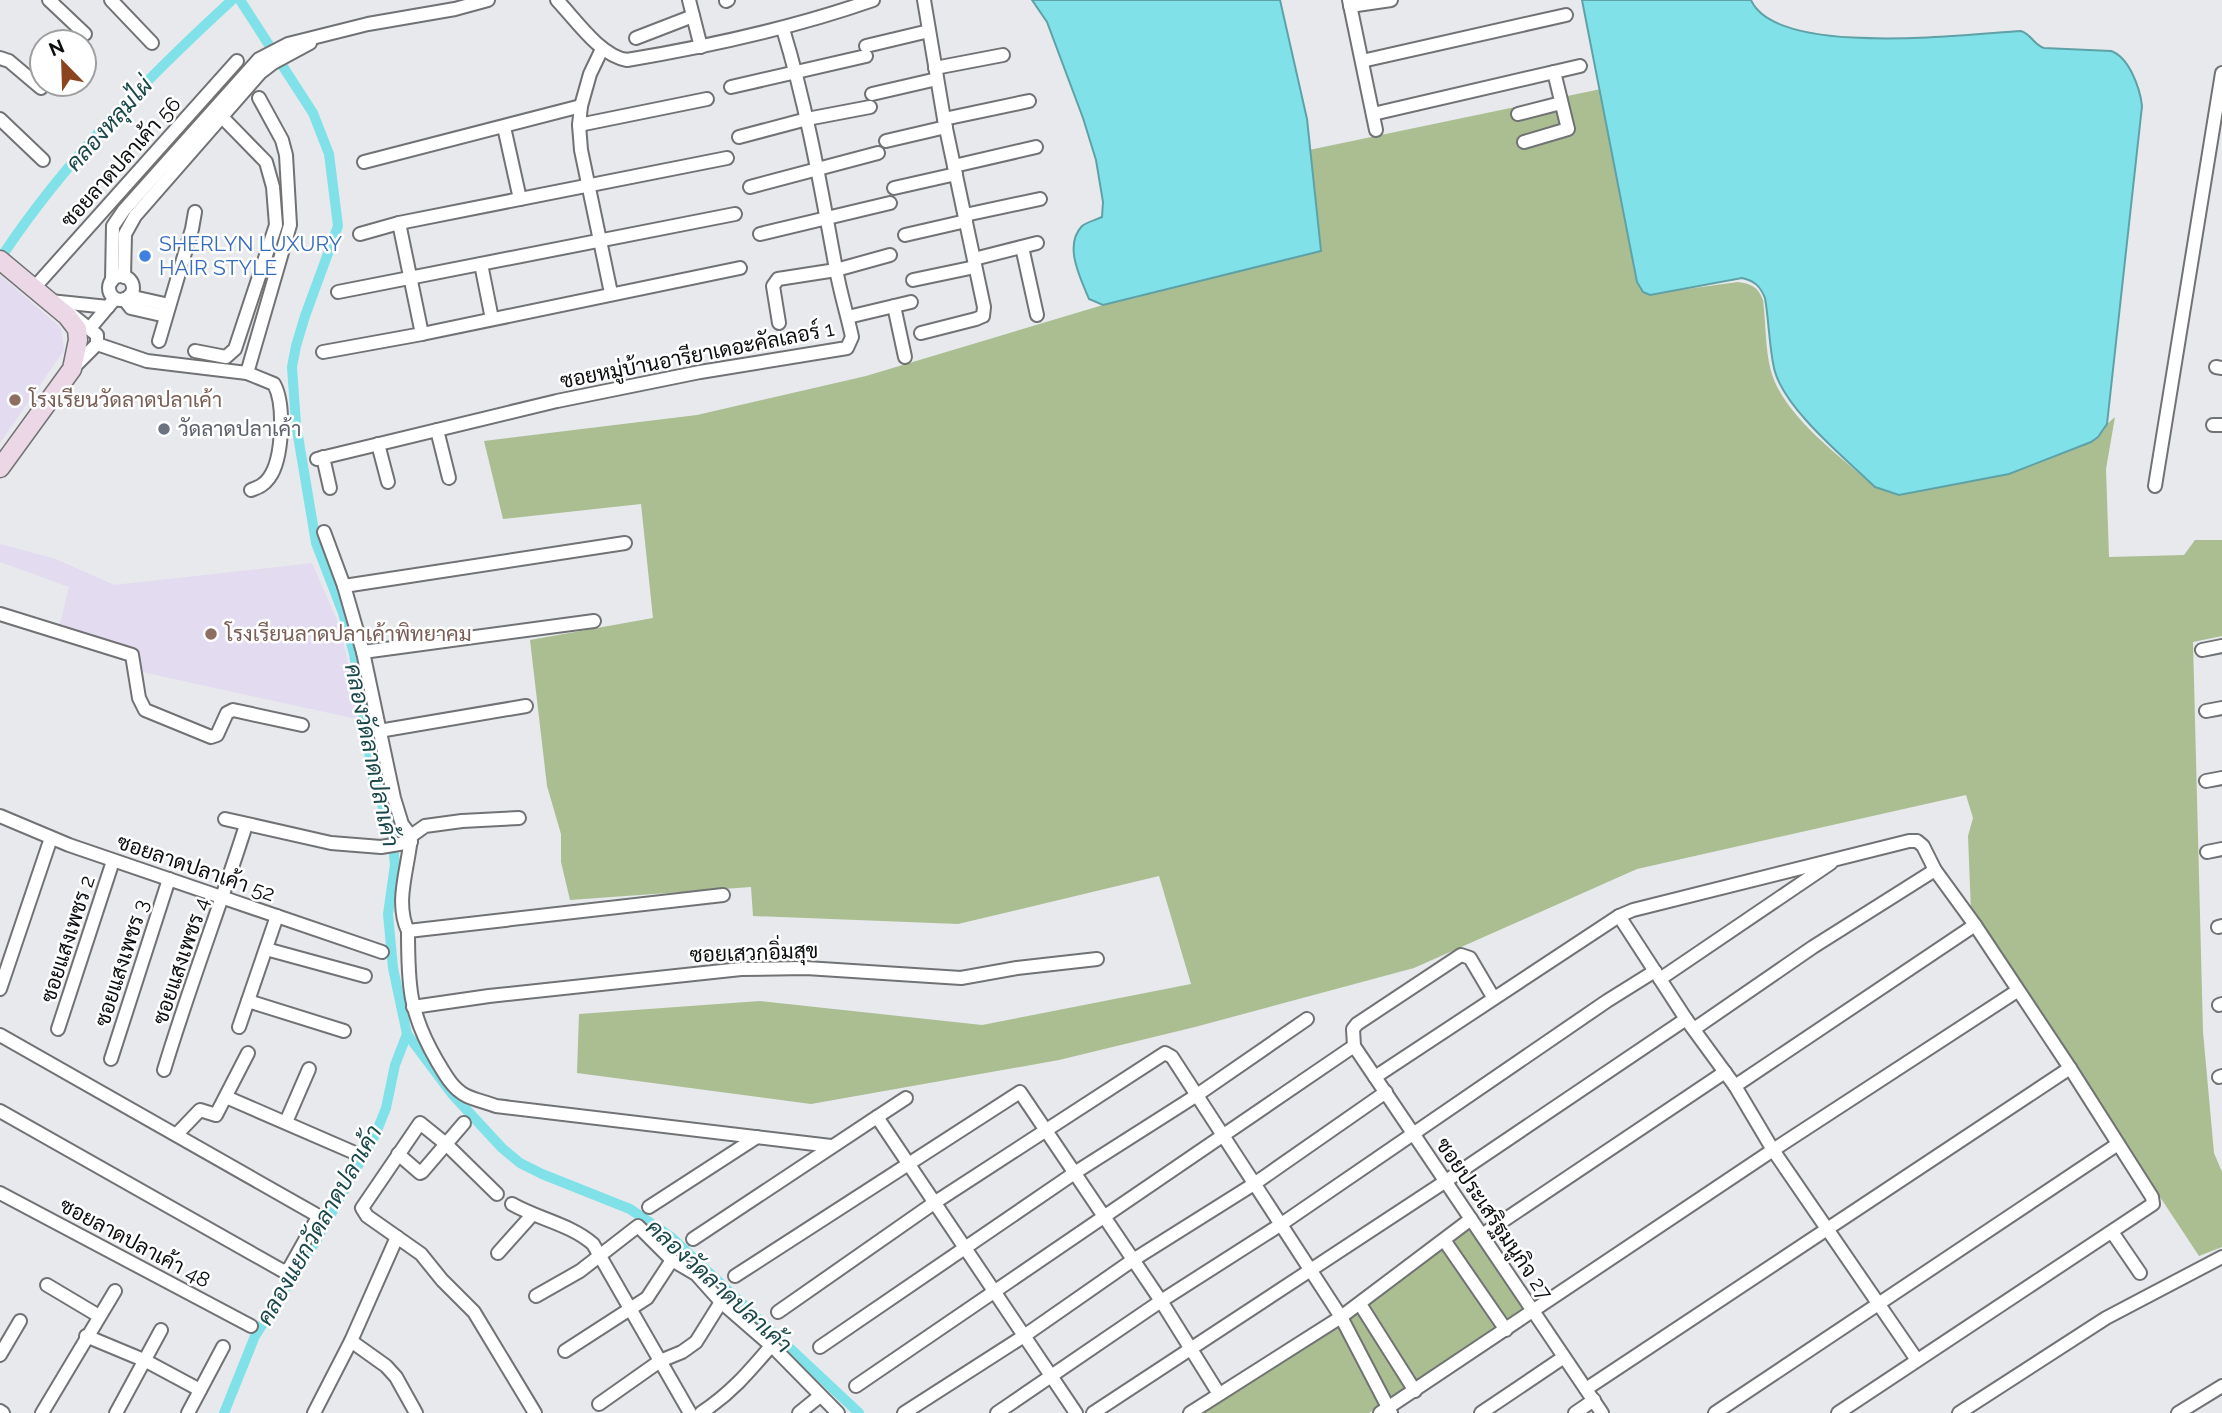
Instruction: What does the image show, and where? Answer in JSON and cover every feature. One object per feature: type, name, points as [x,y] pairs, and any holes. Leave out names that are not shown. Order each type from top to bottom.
[{"type":"main road","points":[[0,468],[72,369],[78,334],[65,314],[3,263]]},
{"type":"street","points":[[49,0],[79,28]]},
{"type":"street","points":[[111,0],[152,43]]},
{"type":"street","points":[[118,279],[113,226],[124,210],[262,64],[290,48],[322,36],[454,4],[488,0]]},
{"type":"street","points":[[557,0],[602,49],[618,59],[627,60],[783,29],[873,0]]},
{"type":"street","points":[[689,0],[701,47]]},
{"type":"street","points":[[921,334],[983,316],[984,307],[945,123],[924,0]]},
{"type":"street","points":[[1376,130],[1350,3],[1391,0]]},
{"type":"street","points":[[1362,61],[1566,15]]},
{"type":"street","points":[[636,38],[693,16]]},
{"type":"street","name":"ซอยหมู่บ้านอารียาเดอะคัลเลอร์ 1","points":[[330,488],[320,458],[570,398],[700,372],[847,348],[852,341],[848,317],[836,270],[807,119],[783,29]]},
{"type":"street","points":[[732,87],[929,32]]},
{"type":"street","points":[[602,49],[590,74],[579,125],[588,185],[611,293]]},
{"type":"street","points":[[739,137],[871,101],[936,74],[1003,55]]},
{"type":"street","points":[[0,58],[9,61],[28,78]]},
{"type":"street","name":"ซอยลาดปลาเค้า 56","points":[[34,288],[237,61]]},
{"type":"street","points":[[119,300],[109,290],[118,279],[125,234],[135,216],[262,64]]},
{"type":"street","points":[[1373,114],[1580,66]]},
{"type":"street","points":[[1524,142],[1568,129],[1554,72]]},
{"type":"street","points":[[2155,486],[2222,73]]},
{"type":"street","points":[[247,373],[290,225],[286,155],[282,140],[259,98]]},
{"type":"street","points":[[579,125],[706,99]]},
{"type":"street","points":[[886,141],[1029,102]]},
{"type":"street","points":[[1518,114],[1561,103]]},
{"type":"street","points":[[364,162],[581,106]]},
{"type":"street","points":[[195,351],[226,357],[236,349],[276,225],[273,187],[266,162],[221,116]]},
{"type":"street","points":[[0,119],[43,160]]},
{"type":"street","points":[[504,127],[520,199]]},
{"type":"street","points":[[894,188],[1036,147]]},
{"type":"street","points":[[750,187],[878,153]]},
{"type":"street","points":[[360,234],[399,223],[727,158]]},
{"type":"street","points":[[905,236],[1040,199]]},
{"type":"street","points":[[760,234],[890,203]]},
{"type":"street","points":[[159,341],[195,212]]},
{"type":"street","points":[[338,292],[735,214]]},
{"type":"street","points":[[399,223],[422,334]]},
{"type":"street","points":[[913,280],[1037,243]]},
{"type":"street","points":[[1022,247],[1037,315]]},
{"type":"street","points":[[779,323],[773,286],[778,279],[836,270],[890,255]]},
{"type":"street","points":[[481,264],[492,318]]},
{"type":"street","points":[[323,352],[740,268]]},
{"type":"street","points":[[90,328],[132,285],[118,279]]},
{"type":"street","points":[[50,301],[119,300],[167,311]]},
{"type":"street","points":[[848,317],[911,302]]},
{"type":"street","points":[[894,306],[905,356]]},
{"type":"street","points":[[65,314],[76,316],[97,335],[97,344],[72,369]]},
{"type":"street","points":[[97,344],[148,361],[247,373],[274,384],[278,394],[281,433],[271,475],[262,485],[251,490]]},
{"type":"street","points":[[436,430],[449,478]]},
{"type":"street","points":[[378,444],[388,482]]},
{"type":"street","points":[[324,532],[344,586],[363,652],[379,731],[402,824],[409,840],[402,905],[408,931],[409,984],[413,1007],[422,1034],[449,1080],[463,1094],[496,1106],[831,1146]]},
{"type":"street","points":[[344,586],[625,543]]},
{"type":"street","points":[[0,614],[132,655],[139,698],[145,710],[211,737],[217,736],[227,713],[233,710],[302,725]]},
{"type":"street","points":[[363,652],[594,621]]},
{"type":"street","points":[[2202,650],[2222,646]]},
{"type":"street","points":[[379,731],[526,706]]},
{"type":"street","points":[[2206,711],[2222,708]]},
{"type":"street","points":[[2206,781],[2222,778]]},
{"type":"street","name":"ซอยลาดปลาเค้า 52","points":[[0,816],[51,838],[382,952]]},
{"type":"street","points":[[225,819],[331,843],[381,847],[409,840],[425,827],[438,824],[497,817],[519,818]]},
{"type":"street","name":"ซอยแสงเพชร 4","points":[[164,1070],[188,991],[246,825]]},
{"type":"street","points":[[0,989],[51,838]]},
{"type":"street","points":[[1376,1077],[1619,916],[1633,910],[1917,841],[1923,846],[1935,870],[2070,1068],[2153,1201],[2149,1208],[1838,1413]]},
{"type":"street","points":[[2207,852],[2222,849]]},
{"type":"street","points":[[997,1413],[1161,1301],[1280,1225],[1607,1001],[1658,975],[1838,859]]},
{"type":"street","name":"ซอยแสงเพชร 2","points":[[58,1029],[113,860]]},
{"type":"street","points":[[1093,1413],[1308,1269],[1935,870]]},
{"type":"street","name":"ซอยแสงเพชร 3","points":[[111,1059],[169,879]]},
{"type":"street","points":[[408,931],[723,895]]},
{"type":"street","points":[[239,1027],[277,916]]},
{"type":"street","points":[[1619,916],[1690,1024],[1735,1086],[1773,1150],[1917,1360]]},
{"type":"street","points":[[1735,1086],[1975,925]]},
{"type":"street","points":[[266,949],[365,975]]},
{"type":"street","points":[[856,1386],[1354,1046],[1353,1029],[1357,1024],[1461,955],[1470,958],[1493,997]]},
{"type":"street","name":"ซอยเสวกอิ่มสุข","points":[[413,1007],[488,996],[741,969],[806,968],[961,978],[1097,959]]},
{"type":"street","points":[[778,1312],[934,1203],[1165,1053],[1172,1057],[1341,1317],[1386,1411],[1773,1150],[2017,991]]},
{"type":"street","points":[[248,1001],[344,1031]]},
{"type":"street","points":[[820,1347],[964,1247],[1197,1095],[1307,1019]]},
{"type":"street","points":[[0,1035],[317,1215],[289,1269],[283,1271],[0,1111]]},
{"type":"street","name":"ซอยประเสริฐมนูกิจ 27","points":[[1354,1046],[1602,1413]]},
{"type":"street","points":[[177,1134],[200,1110],[216,1115],[248,1053]]},
{"type":"street","points":[[1586,1389],[2070,1068]]},
{"type":"street","points":[[286,1122],[309,1069]]},
{"type":"street","points":[[1482,1234],[1725,1072]]},
{"type":"street","points":[[736,1276],[1020,1092],[1076,1172],[1219,1394]]},
{"type":"street","points":[[904,1413],[1254,1184],[1386,1092]]},
{"type":"street","points":[[226,1097],[355,1153]]},
{"type":"street","points":[[693,1239],[906,1098]]},
{"type":"street","points":[[877,1117],[1076,1413]]},
{"type":"street","points":[[497,1194],[421,1123],[362,1208],[368,1216],[421,1254],[474,1312],[535,1413]]},
{"type":"street","points":[[398,1154],[421,1173],[464,1123]]},
{"type":"street","points":[[649,1207],[757,1137]]},
{"type":"street","points":[[1715,1413],[2118,1144]]},
{"type":"street","name":"ซอยลาดปลาเค้า 48","points":[[0,1193],[251,1326]]},
{"type":"street","points":[[512,1204],[531,1215],[581,1233],[593,1244],[690,1413]]},
{"type":"street","points":[[498,1252],[531,1215]]},
{"type":"street","points":[[1190,1413],[1360,1304],[1471,1219]]},
{"type":"street","points":[[536,1296],[580,1271],[638,1226],[672,1260],[696,1274],[721,1302],[771,1346],[838,1413]]},
{"type":"street","points":[[2112,1232],[2140,1273]]},
{"type":"street","points":[[314,1413],[351,1341],[397,1237]]},
{"type":"street","points":[[1444,1240],[1506,1330]]},
{"type":"street","points":[[1959,1413],[2105,1318],[2222,1256]]},
{"type":"street","points":[[565,1351],[647,1298],[672,1260]]},
{"type":"street","points":[[47,1285],[99,1316]]},
{"type":"street","points":[[42,1413],[115,1291]]},
{"type":"street","points":[[599,1404],[660,1361],[682,1352],[696,1342],[721,1302]]},
{"type":"street","points":[[1360,1304],[1415,1391]]},
{"type":"street","points":[[0,1355],[20,1321]]},
{"type":"street","points":[[116,1413],[162,1330]]},
{"type":"street","points":[[86,1336],[146,1361],[200,1390]]},
{"type":"street","points":[[351,1341],[386,1366],[396,1377],[416,1413]]},
{"type":"street","points":[[701,1413],[734,1390],[771,1346]]},
{"type":"street","points":[[188,1413],[223,1347]]},
{"type":"street","points":[[1480,1413],[1564,1357]]},
{"type":"street","points":[[2178,1413],[2222,1386]]},
{"type":"street","points":[[799,1413],[820,1396]]},
{"type":"street","points":[[1575,1413],[1594,1401]]},
{"type":"shaded area","name":"โรงเรียนวัดลาดปลาเค้า","points":[[0,275],[61,328],[64,350],[0,443]]},
{"type":"shaded area","name":"โรงเรียนลาดปลาเค้าพิทยาคม","points":[[0,544],[56,559],[114,585],[312,563],[340,627],[361,720],[138,671],[136,652],[59,628],[69,587],[0,562]]},
{"type":"green space","points":[[1601,89],[1637,282],[1643,292],[1650,294],[1738,282],[1757,289],[1763,300],[1769,363],[1778,388],[1800,420],[1875,487],[2103,431],[2115,417],[2106,469],[2109,557],[2184,555],[2195,540],[2222,540],[2222,636],[2193,642],[2203,1032],[2214,1153],[2222,1172],[2222,1247],[2199,1256],[1971,911],[1968,836],[1973,818],[1966,795],[1637,869],[1414,968],[1195,1027],[1059,1060],[811,1104],[577,1073],[579,1014],[760,1001],[982,1025],[1191,984],[1159,876],[958,924],[753,916],[751,887],[570,900],[561,862],[561,834],[547,786],[530,640],[653,618],[641,504],[503,519],[484,441],[697,415],[866,376],[1103,305],[1321,251],[1309,150]]},
{"type":"green space","points":[[1468,1224],[1527,1310],[1369,1413],[1185,1413]]},
{"type":"water","points":[[1032,0],[1280,0],[1307,119],[1321,251],[1103,305],[1089,299],[1075,262],[1074,243],[1082,226],[1102,217],[1103,202],[1096,160],[1047,22]]},
{"type":"water","points":[[1582,0],[1751,0],[1768,18],[1796,30],[1833,36],[1918,38],[2021,31],[2044,48],[2111,51],[2117,54],[2132,74],[2142,106],[2107,424],[2098,437],[2009,474],[1899,495],[1875,487],[1817,432],[1789,399],[1774,368],[1765,298],[1756,285],[1742,278],[1650,295],[1643,292],[1637,282]]},
{"type":"waterway","name":"คลองหลุมไผ่","points":[[0,259],[79,155],[138,91],[232,0]]},
{"type":"waterway","name":"คลองวัดลาดปลาเค้า","points":[[240,0],[313,113],[329,154],[338,226],[296,346],[292,367],[296,424],[316,543],[343,613],[354,654],[373,778],[392,834],[395,865],[388,914],[393,968],[407,1034],[452,1094],[502,1148],[520,1163],[542,1174],[630,1209],[671,1237],[859,1413]]},
{"type":"waterway","name":"คลองแยกวัดลาดปลาเค้า","points":[[224,1413],[255,1336],[317,1239],[376,1133],[386,1108],[395,1065],[407,1034]]},
{"type":"place","name":"SHERLYN LUXURY HAIR STYLE","points":[[145,256]]},
{"type":"place","name":"โรงเรียนวัดลาดปลาเค้า","points":[[15,400]]},
{"type":"place","name":"วัดลาดปลาเค้า","points":[[164,429]]},
{"type":"place","name":"โรงเรียนลาดปลาเค้าพิทยาคม","points":[[211,634]]}]
